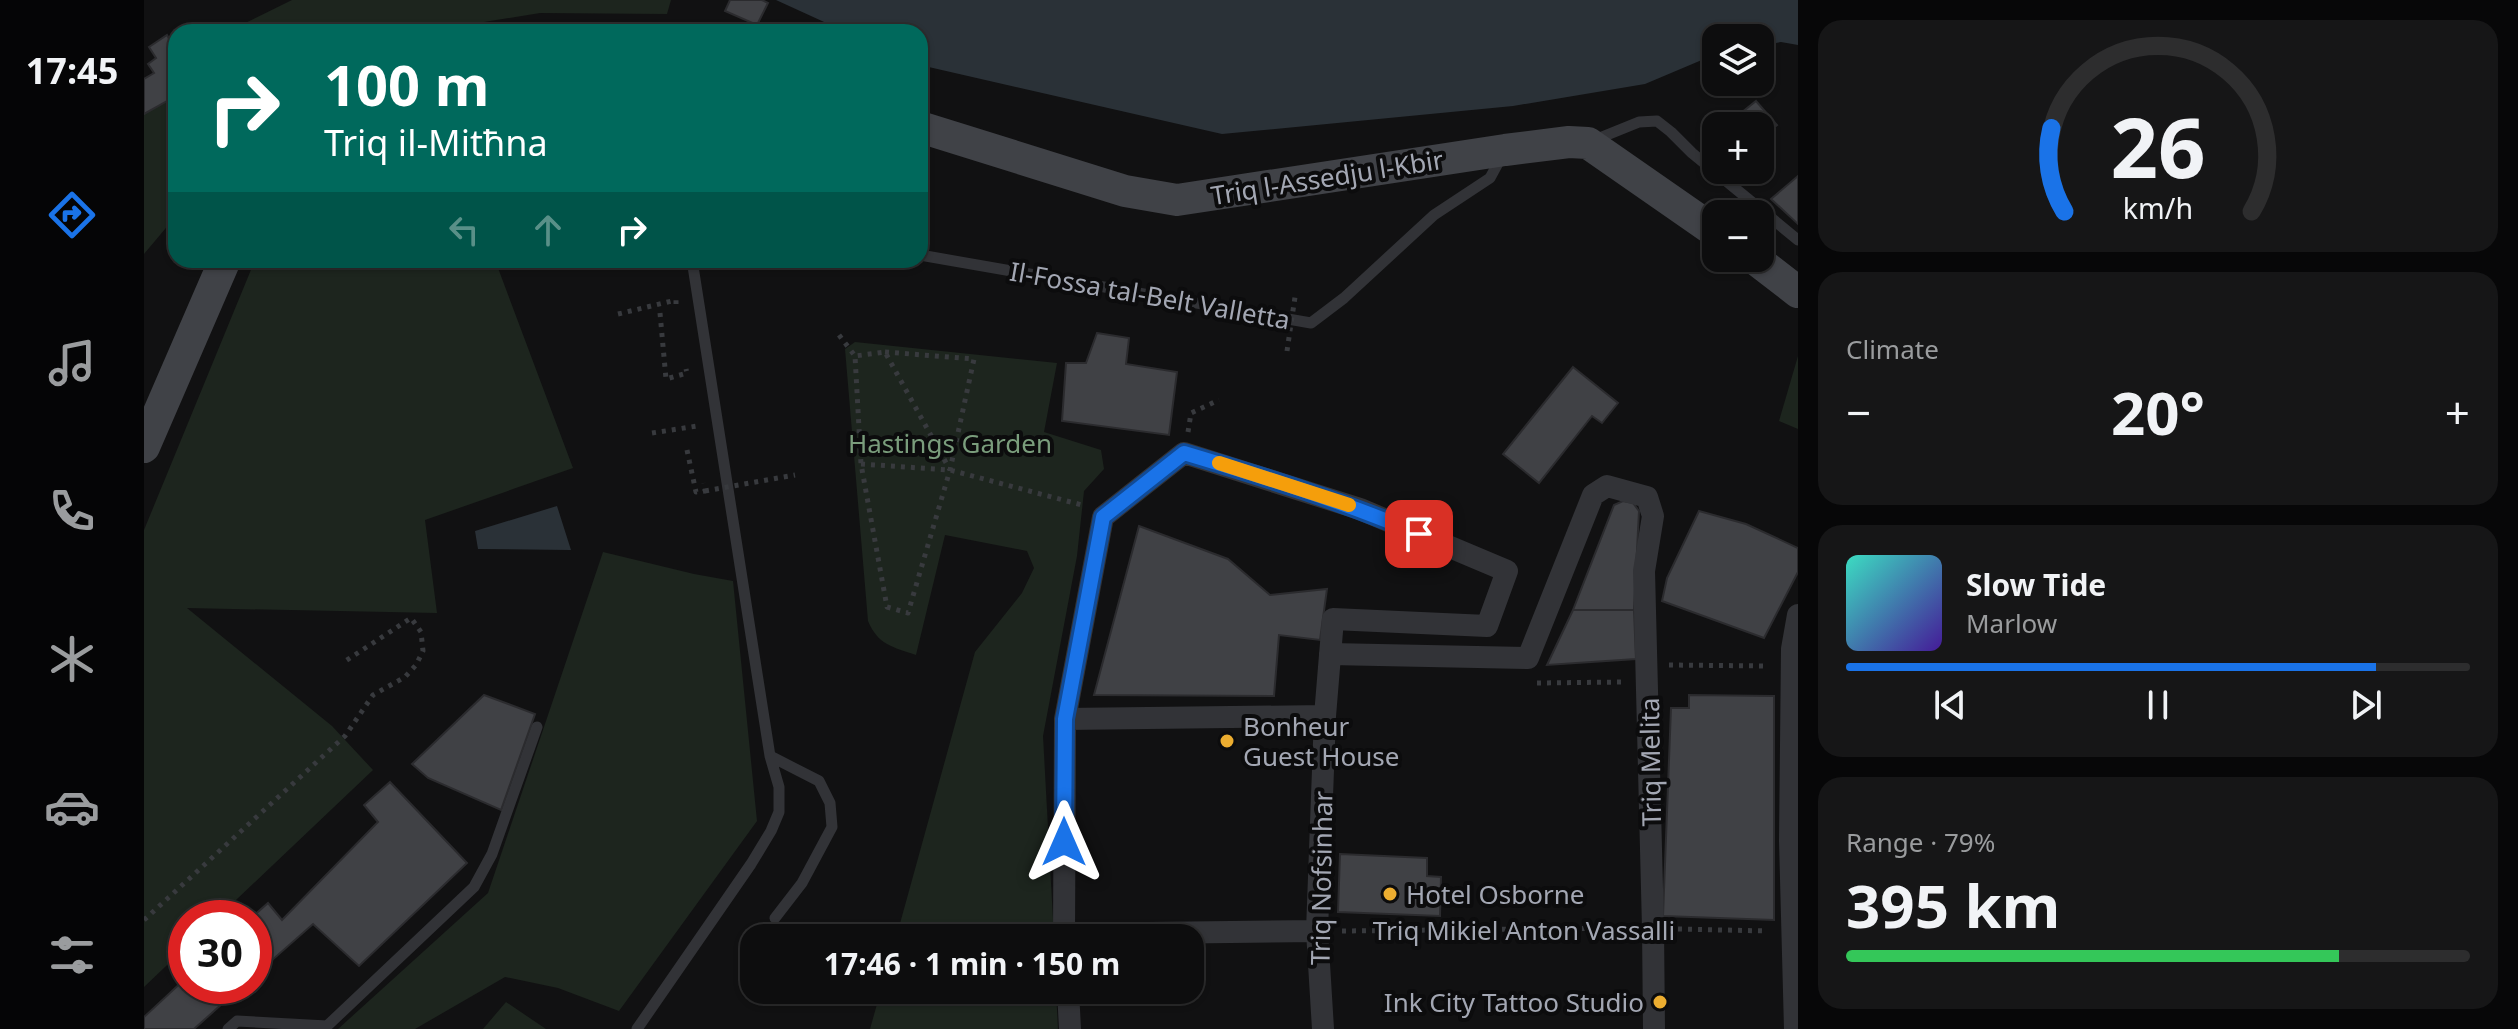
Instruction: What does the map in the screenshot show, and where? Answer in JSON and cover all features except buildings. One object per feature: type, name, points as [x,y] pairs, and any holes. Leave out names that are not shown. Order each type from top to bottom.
[{"type":"street","name":"Triq l-Assedju l-Kbir","points":[[928,129],[1125,191],[1177,200],[1505,150],[1569,142],[1588,143]]},
{"type":"street","points":[[1588,143],[1702,222]]},
{"type":"street","points":[[144,447],[222,268]]},
{"type":"street","points":[[1772,272],[1798,292]]},
{"type":"street","name":"Triq Nofsinhar","points":[[1103,517],[1184,453],[1360,509],[1507,571],[1487,626],[1333,619],[1325,716],[1317,931],[1323,1029]]},
{"type":"street","name":"Triq Melita","points":[[1528,658],[1593,495],[1607,486],[1647,497],[1653,516],[1644,571],[1654,1029]]},
{"type":"street","points":[[1064,924],[1065,719],[1103,517]]},
{"type":"street","points":[[1795,1029],[1792,931],[1794,655],[1798,615]]},
{"type":"street","points":[[1330,654],[1528,658]]},
{"type":"street","points":[[1065,719],[1325,716]]},
{"type":"street","points":[[1204,933],[1317,931]]},
{"type":"street","points":[[1069,1004],[1070,1029]]},
{"type":"lane","points":[[1588,143],[1639,122],[1657,121],[1798,240]]},
{"type":"lane","name":"Il-Fossa tal-Belt Valletta","points":[[928,256],[1311,323],[1344,298],[1434,215],[1490,178],[1505,150]]},
{"type":"lane","points":[[637,1029],[751,864],[779,812],[779,787],[770,756],[693,268]]},
{"type":"lane","points":[[228,1029],[237,1021],[327,1026],[474,887],[492,854],[537,727]]},
{"type":"lane","points":[[770,756],[819,781],[830,803],[832,827],[802,883],[775,918]]},
{"type":"path","points":[[1287,351],[1295,297]]},
{"type":"path","points":[[618,314],[676,300],[678,315]]},
{"type":"path","points":[[660,313],[666,379],[687,373],[685,358]]},
{"type":"path","points":[[839,335],[855,356],[861,464],[887,607],[908,613],[950,470],[974,359],[885,352],[855,356]]},
{"type":"path","points":[[885,352],[950,470]]},
{"type":"path","points":[[1188,436],[1191,413],[1219,400]]},
{"type":"path","points":[[652,433],[697,425],[699,438]]},
{"type":"path","points":[[687,450],[696,492],[795,475]]},
{"type":"path","points":[[861,464],[950,470],[1088,507],[1103,517]]},
{"type":"path","points":[[704,478],[705,491]]},
{"type":"path","points":[[144,920],[345,736],[373,695],[405,677],[423,651],[421,632],[411,618],[344,662]]},
{"type":"path","points":[[1528,658],[1526,683],[1648,673],[1794,655]]},
{"type":"path","name":"Triq Mikiel Anton Vassalli","points":[[1317,931],[1653,928],[1792,931]]},
{"type":"green space","points":[[292,0],[671,0],[667,14],[540,13],[477,24],[243,24]]},
{"type":"green space","points":[[168,100],[168,226],[144,254],[144,114]]},
{"type":"green space","points":[[252,268],[498,268],[573,468],[425,520],[437,613],[187,608],[332,726],[373,770],[236,900],[168,900],[168,964],[144,987],[144,530]]},
{"type":"green space","name":"Hastings Garden","points":[[855,342],[1057,363],[1044,432],[1101,450],[1104,469],[1084,491],[1077,556],[1043,736],[1053,924],[900,924],[975,652],[1022,593],[1034,568],[1027,551],[945,535],[916,655],[887,644],[876,635],[868,621],[845,349]]},
{"type":"green space","points":[[1798,356],[1798,429],[1779,421]]},
{"type":"green space","points":[[603,552],[733,581],[757,821],[619,1011],[558,988],[505,977],[415,1029],[338,1029],[488,893]]},
{"type":"green space","points":[[506,1002],[546,1029],[483,1029]]},
{"type":"green space","points":[[877,1004],[1057,1004],[1058,1029],[870,1029]]},
{"type":"shaded area","points":[[776,0],[1798,0],[1798,45],[1774,43],[1774,24],[1702,24],[1702,60],[1645,84],[1513,106],[1222,134],[928,67],[928,24],[828,24]]},
{"type":"shaded area","points":[[557,506],[571,550],[478,549],[475,531]]},
{"type":"slow traffic","points":[[1219,463],[1349,505]]},
{"type":"place","name":"Bonheur Guest House","points":[[1227,741]]},
{"type":"place","name":"Hotel Osborne","points":[[1390,894]]},
{"type":"place","name":"Ink City Tattoo Studio","points":[[1660,1002]]},
{"type":"route","points":[[1064,842],[1065,719],[1103,517],[1184,453],[1308,490],[1419,534]]}]
